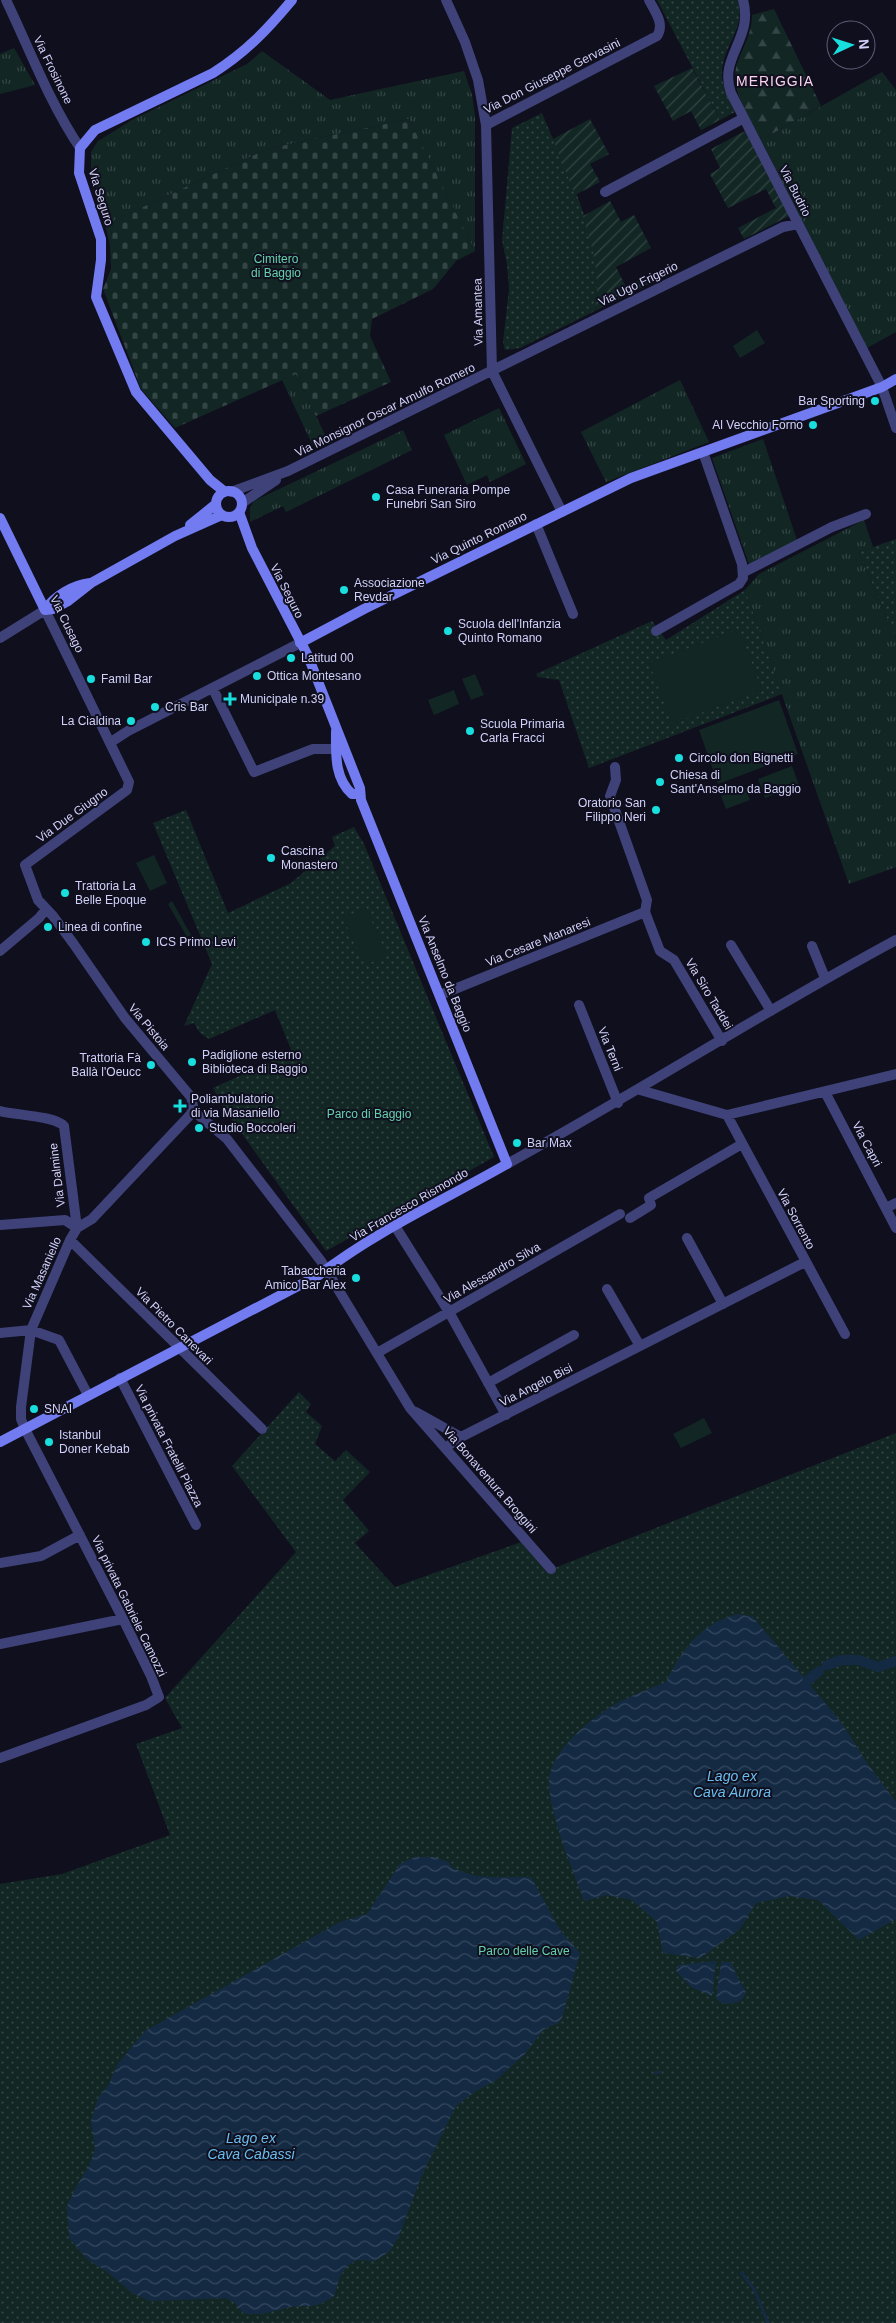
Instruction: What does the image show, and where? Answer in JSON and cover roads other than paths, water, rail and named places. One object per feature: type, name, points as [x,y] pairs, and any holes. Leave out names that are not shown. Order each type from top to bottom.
[{"type":"street","name":"Via Frosinone","points":[[6,0],[68,130],[80,148]]},
{"type":"street","points":[[80,148],[95,130],[213,73],[231,62],[259,39],[292,0]]},
{"type":"street","name":"Via Don Giuseppe Gervasini","points":[[446,0],[465,42],[478,80],[486,125],[657,36],[660,32],[660,21],[649,0]]},
{"type":"street","name":"Via Budrio","points":[[744,0],[747,18],[745,29],[727,74],[731,93],[882,386]]},
{"type":"street","points":[[605,192],[744,118]]},
{"type":"street","name":"Via Amantea","points":[[486,125],[492,371],[562,512]]},
{"type":"street","name":"Via Seguro","points":[[80,148],[79,173],[102,248],[96,297],[139,395],[210,480],[228,492],[240,497],[233,512]]},
{"type":"street","name":"Via Ugo Frigerio","points":[[492,371],[783,226],[798,224]]},
{"type":"street","name":"Via Monsignor Oscar Arnulfo Romero","points":[[175,536],[216,503],[220,495],[288,471],[492,371]]},
{"type":"street","name":"Via Quinto Romano","points":[[111,742],[128,731],[213,689],[360,611],[631,478],[882,386],[896,379]]},
{"type":"street","points":[[882,386],[896,428]]},
{"type":"street","points":[[703,452],[744,572]]},
{"type":"street","name":"Via Monsignor Oscar Arnulfo Romero","points":[[46,610],[53,609],[68,601],[91,583],[175,536],[233,512],[288,471]]},
{"type":"street","name":"Via Seguro","points":[[210,480],[216,503],[233,512],[300,643]]},
{"type":"street","points":[[656,631],[739,584],[744,572],[832,527],[866,514]]},
{"type":"street","name":"Via Cusago","points":[[0,518],[130,782]]},
{"type":"street","points":[[536,524],[573,614]]},
{"type":"street","points":[[0,638],[46,610]]},
{"type":"street","name":"Via Anselmo da Baggio","points":[[300,643],[308,656],[347,754],[360,788],[359,794],[507,1164]]},
{"type":"street","points":[[213,689],[254,772],[307,752],[324,748],[343,750],[347,754]]},
{"type":"street","name":"Via Anselmo da Baggio","points":[[336,727],[336,762],[346,788],[352,794],[359,794]]},
{"type":"street","points":[[614,766],[616,780],[610,796],[647,900],[645,912]]},
{"type":"street","name":"Via Due Giugno","points":[[25,865],[127,790],[130,782]]},
{"type":"street","name":"Via Pistoia","points":[[25,865],[38,900],[73,942],[125,1018],[191,1097],[193,1106],[191,1114]]},
{"type":"street","points":[[0,951],[46,910]]},
{"type":"street","name":"Via Siro Taddei","points":[[645,912],[660,952],[674,960],[722,1040]]},
{"type":"street","name":"Via Cesare Manaresi","points":[[440,995],[645,912]]},
{"type":"street","name":"Via Francesco Rismondo","points":[[0,1442],[319,1276],[395,1226],[618,1103],[825,978],[896,940]]},
{"type":"street","points":[[731,946],[771,1011]]},
{"type":"street","points":[[812,946],[825,978]]},
{"type":"street","name":"Via Terni","points":[[579,1005],[618,1103]]},
{"type":"street","points":[[640,1090],[727,1115],[896,1074]]},
{"type":"street","name":"Via Capri","points":[[825,1092],[896,1228]]},
{"type":"street","name":"Via Dalmine","points":[[0,1111],[52,1120],[64,1126],[77,1228]]},
{"type":"street","points":[[191,1114],[197,1114],[226,1139],[327,1269]]},
{"type":"street","name":"Via Masaniello","points":[[25,1429],[21,1419],[21,1407],[31,1330],[70,1240],[77,1228],[92,1219],[191,1114]]},
{"type":"street","name":"Via Sorrento","points":[[727,1115],[844,1334]]},
{"type":"street","name":"Via Alessandro Silva","points":[[377,1353],[625,1216],[651,1204],[649,1198],[742,1144]]},
{"type":"street","points":[[886,1208],[896,1203]]},
{"type":"street","points":[[0,1226],[65,1220],[77,1228]]},
{"type":"street","points":[[395,1226],[449,1312],[506,1415]]},
{"type":"street","points":[[686,1238],[723,1304]]},
{"type":"street","name":"Via Pietro Canevari","points":[[70,1240],[262,1429]]},
{"type":"street","name":"Via Angelo Bisi","points":[[445,1448],[461,1437],[805,1262]]},
{"type":"street","name":"Via Bonaventura Broggini","points":[[327,1269],[410,1408],[551,1569]]},
{"type":"street","points":[[607,1289],[640,1346]]},
{"type":"street","points":[[0,1333],[31,1330],[60,1341],[88,1395]]},
{"type":"street","points":[[488,1383],[574,1335]]},
{"type":"street","name":"Via privata Fratelli Piazza","points":[[120,1378],[196,1525]]},
{"type":"street","name":"Via Bonaventura Broggini","points":[[410,1408],[461,1437]]},
{"type":"street","name":"Via privata Gabriele Camozzi","points":[[0,1758],[146,1705],[159,1697],[151,1676],[123,1619],[25,1429]]},
{"type":"street","name":"Via privata Gabriele Camozzi","points":[[0,1563],[42,1556],[80,1535]]},
{"type":"street","points":[[0,1644],[123,1619]]},
{"type":"water","name":"Lago ex Cava Aurora","points":[[738,1614],[753,1617],[841,1722],[867,1763],[896,1802],[896,1919],[859,1940],[818,1900],[789,1896],[756,1903],[739,1930],[700,1958],[663,1953],[657,1922],[632,1900],[607,1895],[584,1901],[551,1803],[550,1775],[555,1762],[573,1737],[597,1716],[621,1701],[666,1682],[686,1648],[694,1639],[714,1624]]},
{"type":"water","name":"Lago ex Cava Cabassi","points":[[415,1857],[434,1857],[449,1862],[451,1867],[472,1875],[531,1877],[560,1930],[580,1953],[562,2018],[558,2023],[543,2030],[525,2054],[495,2081],[476,2091],[456,2106],[421,2177],[399,2236],[390,2251],[375,2261],[358,2260],[348,2265],[340,2276],[334,2296],[314,2306],[286,2308],[254,2314],[243,2313],[235,2303],[225,2298],[150,2301],[132,2293],[109,2273],[87,2259],[69,2238],[67,2206],[89,2166],[95,2150],[91,2121],[98,2098],[109,2084],[117,2065],[145,2031],[340,1922],[367,1914],[400,1864]]},
{"type":"water","points":[[716,1961],[712,1996],[691,1987],[676,1971],[679,1965]]},
{"type":"water","points":[[721,1962],[731,1962],[746,1992],[740,2001],[722,2003],[716,1999]]},
{"type":"waterway","points":[[827,1665],[841,1660],[859,1660],[878,1667],[896,1661]]},
{"type":"waterway","points":[[807,1681],[819,1671]]},
{"type":"waterway","points":[[655,2073],[660,2072]]},
{"type":"waterway","points":[[742,2273],[754,2289],[768,2323]]},
{"type":"place","name":"Bar Sporting","points":[[875,401]]},
{"type":"place","name":"Al Vecchio Forno","points":[[813,425]]},
{"type":"place","name":"Casa Funeraria Pompe Funebri San Siro","points":[[376,497]]},
{"type":"place","name":"Associazione Revdar","points":[[344,590]]},
{"type":"place","name":"Scuola dell'Infanzia Quinto Romano","points":[[448,631]]},
{"type":"place","name":"Latitud 00","points":[[291,658]]},
{"type":"place","name":"Ottica Montesano","points":[[257,676]]},
{"type":"place","name":"Famil Bar","points":[[91,679]]},
{"type":"place","name":"Municipale n.39","points":[[230,699]]},
{"type":"place","name":"Cris Bar","points":[[155,707]]},
{"type":"place","name":"La Cialdina","points":[[131,721]]},
{"type":"place","name":"Scuola Primaria Carla Fracci","points":[[470,731]]},
{"type":"place","name":"Circolo don Bignetti","points":[[679,758]]},
{"type":"place","name":"Chiesa di Sant'Anselmo da Baggio","points":[[660,782]]},
{"type":"place","name":"Oratorio San Filippo Neri","points":[[656,810]]},
{"type":"place","name":"Cascina Monastero","points":[[271,858]]},
{"type":"place","name":"Trattoria La Belle Epoque","points":[[65,893]]},
{"type":"place","name":"Linea di confine","points":[[48,927]]},
{"type":"place","name":"ICS Primo Levi","points":[[146,942]]},
{"type":"place","name":"Padiglione esterno Biblioteca di Baggio","points":[[192,1062]]},
{"type":"place","name":"Trattoria Fà Ballà l'Oeucc","points":[[151,1065]]},
{"type":"place","name":"Poliambulatorio di via Masaniello","points":[[180,1106]]},
{"type":"place","name":"Studio Boccoleri","points":[[199,1128]]},
{"type":"place","name":"Bar Max","points":[[517,1143]]},
{"type":"place","name":"Tabaccheria Amico Bar Alex","points":[[356,1278]]},
{"type":"place","name":"SNAI","points":[[34,1409]]},
{"type":"place","name":"Istanbul Doner Kebab","points":[[49,1442]]},
{"type":"district","name":"MERIGGIA","points":[[775,81]]},
{"type":"park label","name":"Cimitero di Baggio","points":[[276,266]]},
{"type":"park label","name":"Parco di Baggio","points":[[369,1114]]},
{"type":"park label","name":"Parco delle Cave","points":[[524,1951]]}]
